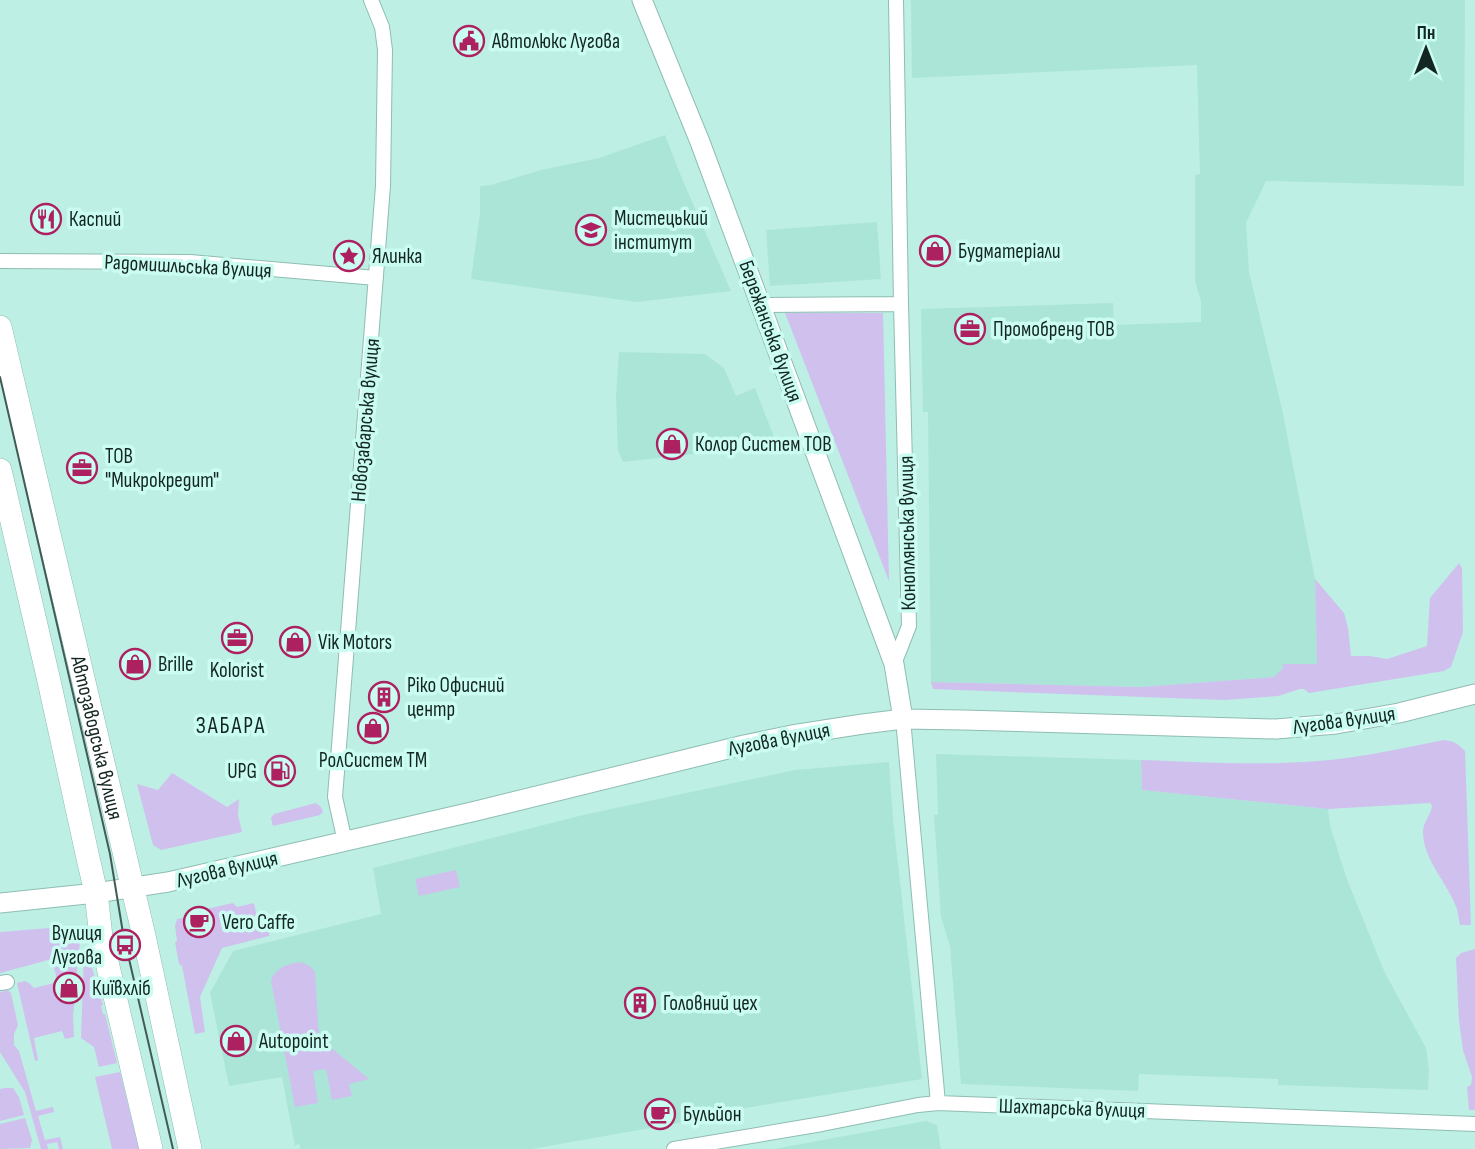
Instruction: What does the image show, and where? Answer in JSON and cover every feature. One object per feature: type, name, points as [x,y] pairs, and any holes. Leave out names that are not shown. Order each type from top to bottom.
[{"type":"main road","name":"Бережанська вулиця","points":[[642,0],[762,305],[894,664]]},
{"type":"main road","name":"Автозаводська вулиця","points":[[0,327],[147,949],[190,1149]]},
{"type":"main road","name":"Автозаводська вулиця","points":[[0,470],[96,893],[101,937],[151,1149]]},
{"type":"main road","points":[[894,664],[903,719]]},
{"type":"main road","name":"Лугова вулиця","points":[[5,901],[96,893],[190,878],[744,745],[826,729],[903,719],[1276,729],[1336,724],[1399,713],[1475,694]]},
{"type":"street","name":"Новозабарська вулиця","points":[[345,842],[335,797],[383,186],[385,50],[382,27],[371,0]]},
{"type":"street","name":"Коноплянська вулиця","points":[[894,664],[909,626],[896,0]]},
{"type":"street","name":"Радомишльська вулиця","points":[[0,261],[190,262],[376,278]]},
{"type":"street","points":[[762,305],[901,304]]},
{"type":"street","points":[[903,719],[938,1103]]},
{"type":"street","name":"Шахтарська вулиця","points":[[674,1149],[938,1103],[1475,1124]]},
{"type":"shaded area","points":[[911,0],[1465,0],[1464,186],[1266,181],[1246,223],[1249,272],[1282,409],[1315,579],[1317,664],[1283,665],[1275,677],[1141,687],[931,682],[928,412],[923,412],[921,309],[1113,303],[1114,325],[1201,322],[1201,301],[1195,281],[1195,175],[1200,174],[1197,65],[912,78]]},
{"type":"shaded area","name":"Мистецький інститут","points":[[665,135],[731,291],[637,302],[471,279],[480,213],[480,186],[599,158]]},
{"type":"shaded area","points":[[877,222],[881,279],[770,286],[766,230]]},
{"type":"shaded area","points":[[785,313],[883,313],[889,581]]},
{"type":"shaded area","name":"Колор Систем ТОВ","points":[[619,352],[705,354],[724,368],[736,396],[755,388],[776,442],[756,449],[751,437],[710,452],[623,462],[618,451],[617,427]]},
{"type":"shaded area","points":[[1459,563],[1462,568],[1463,632],[1451,667],[1444,671],[1309,693],[1300,689],[1278,696],[1224,700],[933,689],[931,682],[1141,687],[1274,677],[1283,668],[1283,664],[1317,664],[1315,579],[1344,613],[1351,656],[1387,659],[1427,646],[1430,598]]},
{"type":"shaded area","points":[[1444,740],[1456,743],[1465,751],[1471,925],[1460,925],[1453,899],[1427,852],[1423,832],[1432,806],[1430,803],[1328,809],[1142,790],[1141,760],[1243,763],[1322,761]]},
{"type":"shaded area","points":[[936,754],[1141,760],[1142,790],[1328,809],[1330,825],[1346,877],[1385,973],[1426,1048],[1428,1090],[1278,1085],[1278,1079],[1139,1074],[1138,1091],[961,1084],[950,946],[941,917],[934,815],[938,815]]},
{"type":"shaded area","points":[[889,762],[922,1079],[740,1109],[740,1112],[532,1149],[300,1149],[299,1143],[295,1146],[282,1077],[229,1086],[210,993],[233,951],[381,914],[373,868],[583,815],[795,770]]},
{"type":"shaded area","points":[[172,773],[227,807],[239,799],[238,815],[242,832],[161,850],[153,845],[137,784],[158,790]]},
{"type":"shaded area","points":[[316,803],[323,812],[320,815],[273,826],[271,818],[274,814]]},
{"type":"shaded area","points":[[456,870],[460,887],[419,896],[415,879]]},
{"type":"shaded area","points":[[233,903],[237,907],[254,903],[257,918],[271,917],[269,936],[222,948],[200,997],[205,1032],[195,1034],[175,942],[177,919],[193,916],[193,912]]},
{"type":"shaded area","points":[[62,927],[74,929],[78,933],[80,941],[76,981],[57,980],[52,959],[0,973],[0,932]]},
{"type":"shaded area","points":[[1475,949],[1475,1110],[1469,1110],[1467,1087],[1471,1085],[1472,1077],[1463,1050],[1459,1021],[1456,958],[1461,953]]},
{"type":"shaded area","points":[[84,953],[89,958],[117,1063],[99,1067],[94,1047],[81,1038]]},
{"type":"shaded area","points":[[300,962],[310,966],[315,972],[319,1038],[369,1079],[349,1084],[352,1096],[332,1100],[326,1069],[313,1071],[318,1103],[295,1107],[271,981],[282,967]]},
{"type":"shaded area","points":[[25,981],[34,988],[58,982],[77,983],[73,1015],[74,1037],[65,1039],[62,1031],[34,1038],[38,1060],[35,1061],[17,983]]},
{"type":"shaded area","points":[[8,990],[18,1025],[14,1034],[14,1045],[19,1051],[36,1111],[53,1107],[54,1112],[38,1116],[45,1140],[60,1137],[63,1149],[59,1149],[57,1142],[47,1144],[48,1149],[41,1149],[25,1092],[0,1052],[0,992]]},
{"type":"shaded area","points":[[120,1072],[139,1149],[112,1149],[95,1077]]},
{"type":"shaded area","points":[[13,1088],[19,1097],[24,1115],[0,1121],[0,1089]]},
{"type":"shaded area","points":[[25,1118],[32,1140],[30,1148],[0,1149],[0,1124]]},
{"type":"shaded area","points":[[926,1121],[937,1125],[941,1149],[774,1149]]},
{"type":"tram line","points":[[0,377],[110,854],[123,933],[173,1149]]},
{"type":"place","name":"Автолюкс Лугова","points":[[469,41]]},
{"type":"place","name":"Каспий","points":[[46,219]]},
{"type":"place","name":"Мистецький інститут","points":[[591,230]]},
{"type":"place","name":"Будматеріали","points":[[935,251]]},
{"type":"place","name":"Ялинка","points":[[349,256]]},
{"type":"place","name":"Промобренд ТОВ","points":[[970,329]]},
{"type":"place","name":"Колор Систем ТОВ","points":[[672,444]]},
{"type":"place","name":"ТОВ \"Микрокредит\"","points":[[82,468]]},
{"type":"place","name":"Kolorist","points":[[237,638]]},
{"type":"place","name":"Vik Motors","points":[[295,642]]},
{"type":"place","name":"Brille","points":[[135,664]]},
{"type":"place","name":"Ріко Офисний центр","points":[[384,697]]},
{"type":"place","name":"РолСистем ТМ","points":[[373,728]]},
{"type":"place","name":"UPG","points":[[280,771]]},
{"type":"place","name":"Vero Caffe","points":[[199,922]]},
{"type":"place","name":"Вулиця Лугова","points":[[125,945]]},
{"type":"place","name":"Київхліб","points":[[69,988]]},
{"type":"place","name":"Головний цех","points":[[640,1003]]},
{"type":"place","name":"Autopoint","points":[[236,1041]]},
{"type":"place","name":"Бульйон","points":[[660,1114]]},
{"type":"district","name":"ЗАБАРА","points":[[231,725]]}]
